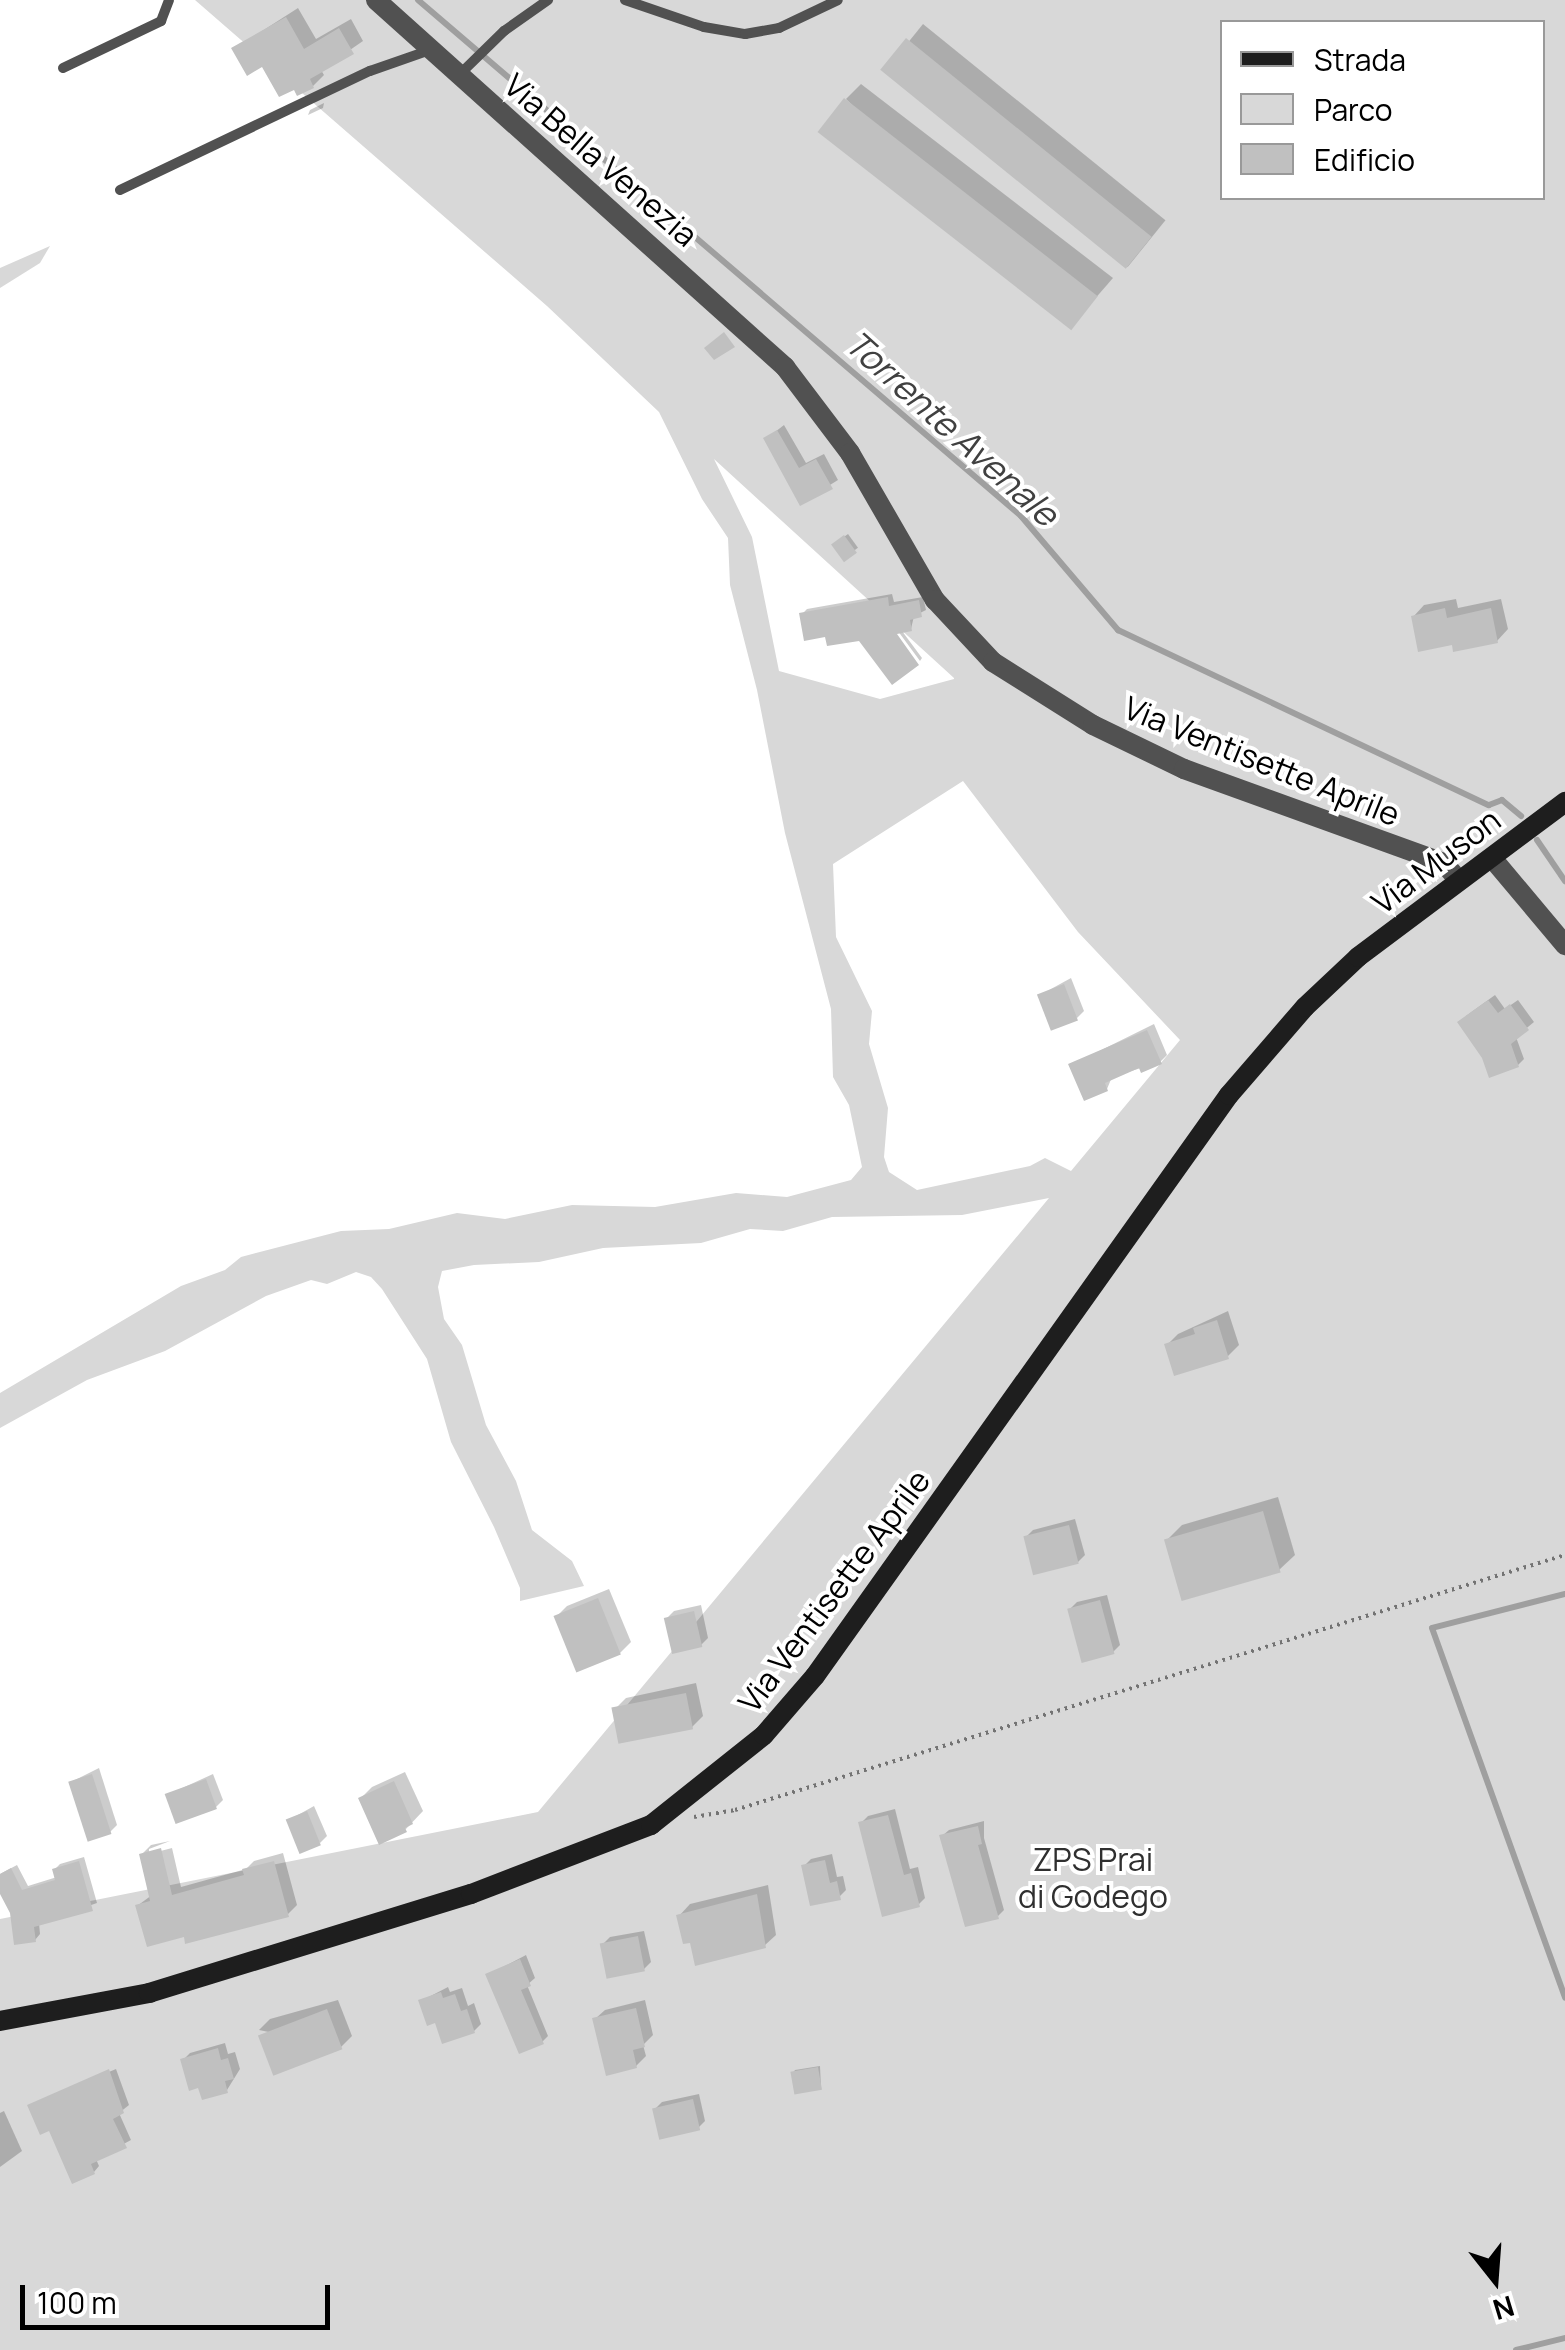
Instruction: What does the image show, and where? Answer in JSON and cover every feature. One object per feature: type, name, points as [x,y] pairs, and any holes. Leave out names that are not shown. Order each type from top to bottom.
[{"type":"main road","name":"Via Muson","points":[[1343,970],[1565,802]]},
{"type":"main road","name":"Via Ventisette Aprile","points":[[0,2022],[149,1993],[471,1894],[651,1825],[764,1735],[816,1676],[1229,1094],[1343,970]]},
{"type":"street","name":"Via Bella Venezia","points":[[376,0],[431,50],[465,70],[785,367]]},
{"type":"street","name":"Via Ventisette Aprile","points":[[785,367],[850,453],[935,600],[994,662],[1093,725],[1184,769],[1444,863],[1458,882]]},
{"type":"street","points":[[1492,858],[1565,945]]},
{"type":"lane","points":[[64,68],[161,22],[169,0]]},
{"type":"lane","points":[[465,70],[489,45],[548,0]]},
{"type":"lane","points":[[625,0],[704,27],[744,34],[779,28],[838,0]]},
{"type":"lane","points":[[120,190],[370,70],[431,50]]},
{"type":"path","points":[[685,1819],[735,1810],[1565,1556]]},
{"type":"green space","name":"ZPS Prai di Godego","points":[[195,0],[1565,0],[1565,2350],[0,2350],[0,1919],[538,1812],[1049,1198],[962,1215],[832,1217],[783,1231],[750,1229],[701,1243],[603,1248],[539,1262],[474,1265],[442,1271],[438,1287],[444,1319],[462,1345],[486,1425],[516,1481],[532,1530],[572,1561],[584,1586],[520,1601],[520,1588],[494,1527],[451,1442],[427,1359],[382,1289],[371,1277],[356,1272],[327,1284],[311,1280],[266,1296],[165,1351],[87,1380],[0,1428],[0,1393],[181,1286],[225,1270],[241,1257],[341,1231],[389,1229],[457,1213],[505,1219],[572,1205],[655,1207],[736,1193],[787,1197],[851,1180],[862,1167],[849,1105],[833,1077],[831,1009],[785,833],[757,690],[730,585],[728,538],[702,499],[659,412],[547,306]],"holes":[[[714,459],[954,679],[880,699],[779,671],[752,537]],[[963,781],[1078,932],[1180,1040],[1071,1171],[1045,1158],[1030,1166],[917,1190],[889,1172],[884,1157],[888,1108],[869,1044],[872,1011],[836,937],[833,864]]]},
{"type":"green space","points":[[50,246],[40,263],[0,288],[0,268]]},
{"type":"building","points":[[286,17],[304,49],[339,28],[354,54],[310,79],[314,88],[297,96],[294,90],[279,97],[262,67],[247,76],[231,48]]},
{"type":"building","points":[[906,38],[1152,237],[1126,269],[880,70]]},
{"type":"building","points":[[844,98],[1098,296],[1071,330],[818,132]]},
{"type":"building","points":[[724,332],[735,347],[714,360],[704,348]]},
{"type":"building","points":[[777,430],[799,468],[816,459],[833,489],[800,506],[763,438]]},
{"type":"building","points":[[844,535],[857,553],[844,562],[831,544]]},
{"type":"building","points":[[888,597],[889,606],[919,600],[922,617],[910,620],[912,631],[897,634],[919,665],[892,685],[859,641],[827,646],[825,637],[804,641],[799,613]]},
{"type":"building","points":[[1445,608],[1447,618],[1491,608],[1498,643],[1453,652],[1452,645],[1418,652],[1411,616]]},
{"type":"building","points":[[1064,984],[1078,1020],[1051,1031],[1037,994]]},
{"type":"building","points":[[1488,1000],[1498,1013],[1510,1004],[1529,1030],[1511,1044],[1519,1067],[1489,1078],[1482,1058],[1457,1022]]},
{"type":"building","points":[[1147,1030],[1162,1064],[1141,1073],[1139,1068],[1105,1083],[1108,1091],[1084,1101],[1068,1064]]},
{"type":"building","points":[[1217,1320],[1229,1359],[1174,1376],[1164,1344],[1195,1334],[1193,1328]]},
{"type":"building","points":[[1263,1511],[1281,1573],[1182,1601],[1164,1539]]},
{"type":"building","points":[[1069,1525],[1079,1564],[1033,1575],[1023,1536]]},
{"type":"building","points":[[598,1598],[621,1655],[576,1673],[553,1616]]},
{"type":"building","points":[[1100,1600],[1114,1654],[1082,1663],[1067,1609]]},
{"type":"building","points":[[694,1611],[702,1647],[672,1654],[664,1618]]},
{"type":"building","points":[[686,1693],[693,1729],[618,1744],[611,1708]]},
{"type":"building","points":[[92,1774],[111,1834],[88,1842],[68,1782]]},
{"type":"building","points":[[206,1779],[217,1809],[176,1824],[165,1794]]},
{"type":"building","points":[[394,1781],[413,1824],[405,1828],[407,1832],[379,1845],[358,1798]]},
{"type":"building","points":[[307,1811],[321,1845],[300,1854],[286,1820]]},
{"type":"building","points":[[888,1815],[904,1875],[911,1873],[920,1907],[882,1917],[858,1822]]},
{"type":"building","points":[[978,1826],[982,1844],[978,1845],[999,1919],[965,1927],[939,1835]]},
{"type":"building","points":[[161,1848],[172,1895],[244,1875],[242,1869],[274,1861],[289,1917],[185,1944],[184,1937],[147,1947],[135,1905],[150,1901],[139,1854]]},
{"type":"building","points":[[825,1860],[830,1883],[837,1881],[841,1900],[810,1906],[801,1865]]},
{"type":"building","points":[[79,1861],[93,1911],[34,1927],[36,1942],[14,1945],[10,1913],[0,1894],[0,1874],[11,1868],[22,1890],[55,1880],[52,1869]]},
{"type":"building","points":[[757,1894],[766,1948],[695,1966],[690,1943],[683,1944],[676,1915]]},
{"type":"building","points":[[638,1936],[645,1971],[607,1979],[600,1943]]},
{"type":"building","points":[[520,1959],[531,1986],[521,1990],[544,2044],[519,2054],[485,1974]]},
{"type":"building","points":[[441,1992],[443,1998],[455,1994],[461,2011],[467,2009],[475,2033],[442,2044],[435,2023],[427,2026],[418,2000]]},
{"type":"building","points":[[636,2008],[645,2047],[633,2050],[637,2068],[606,2076],[592,2018]]},
{"type":"building","points":[[327,2009],[342,2049],[273,2076],[258,2036]]},
{"type":"building","points":[[218,2048],[221,2060],[228,2058],[234,2079],[225,2081],[228,2093],[202,2100],[198,2088],[189,2091],[180,2059]]},
{"type":"building","points":[[818,2067],[822,2090],[794,2095],[790,2072]]},
{"type":"building","points":[[109,2069],[124,2113],[113,2119],[127,2148],[91,2164],[95,2174],[72,2184],[49,2131],[40,2135],[27,2105]]},
{"type":"building","points":[[693,2099],[700,2130],[659,2140],[652,2108]]},
{"type":"waterway","name":"Torrente Avenale","points":[[418,0],[1021,516],[1118,630],[1489,805],[1502,800],[1521,816]]},
{"type":"waterway","points":[[1537,840],[1565,881]]},
{"type":"waterway","points":[[1565,1594],[1432,1628],[1565,1998]]},
{"type":"waterway","points":[[1516,2350],[1565,2338]]}]
